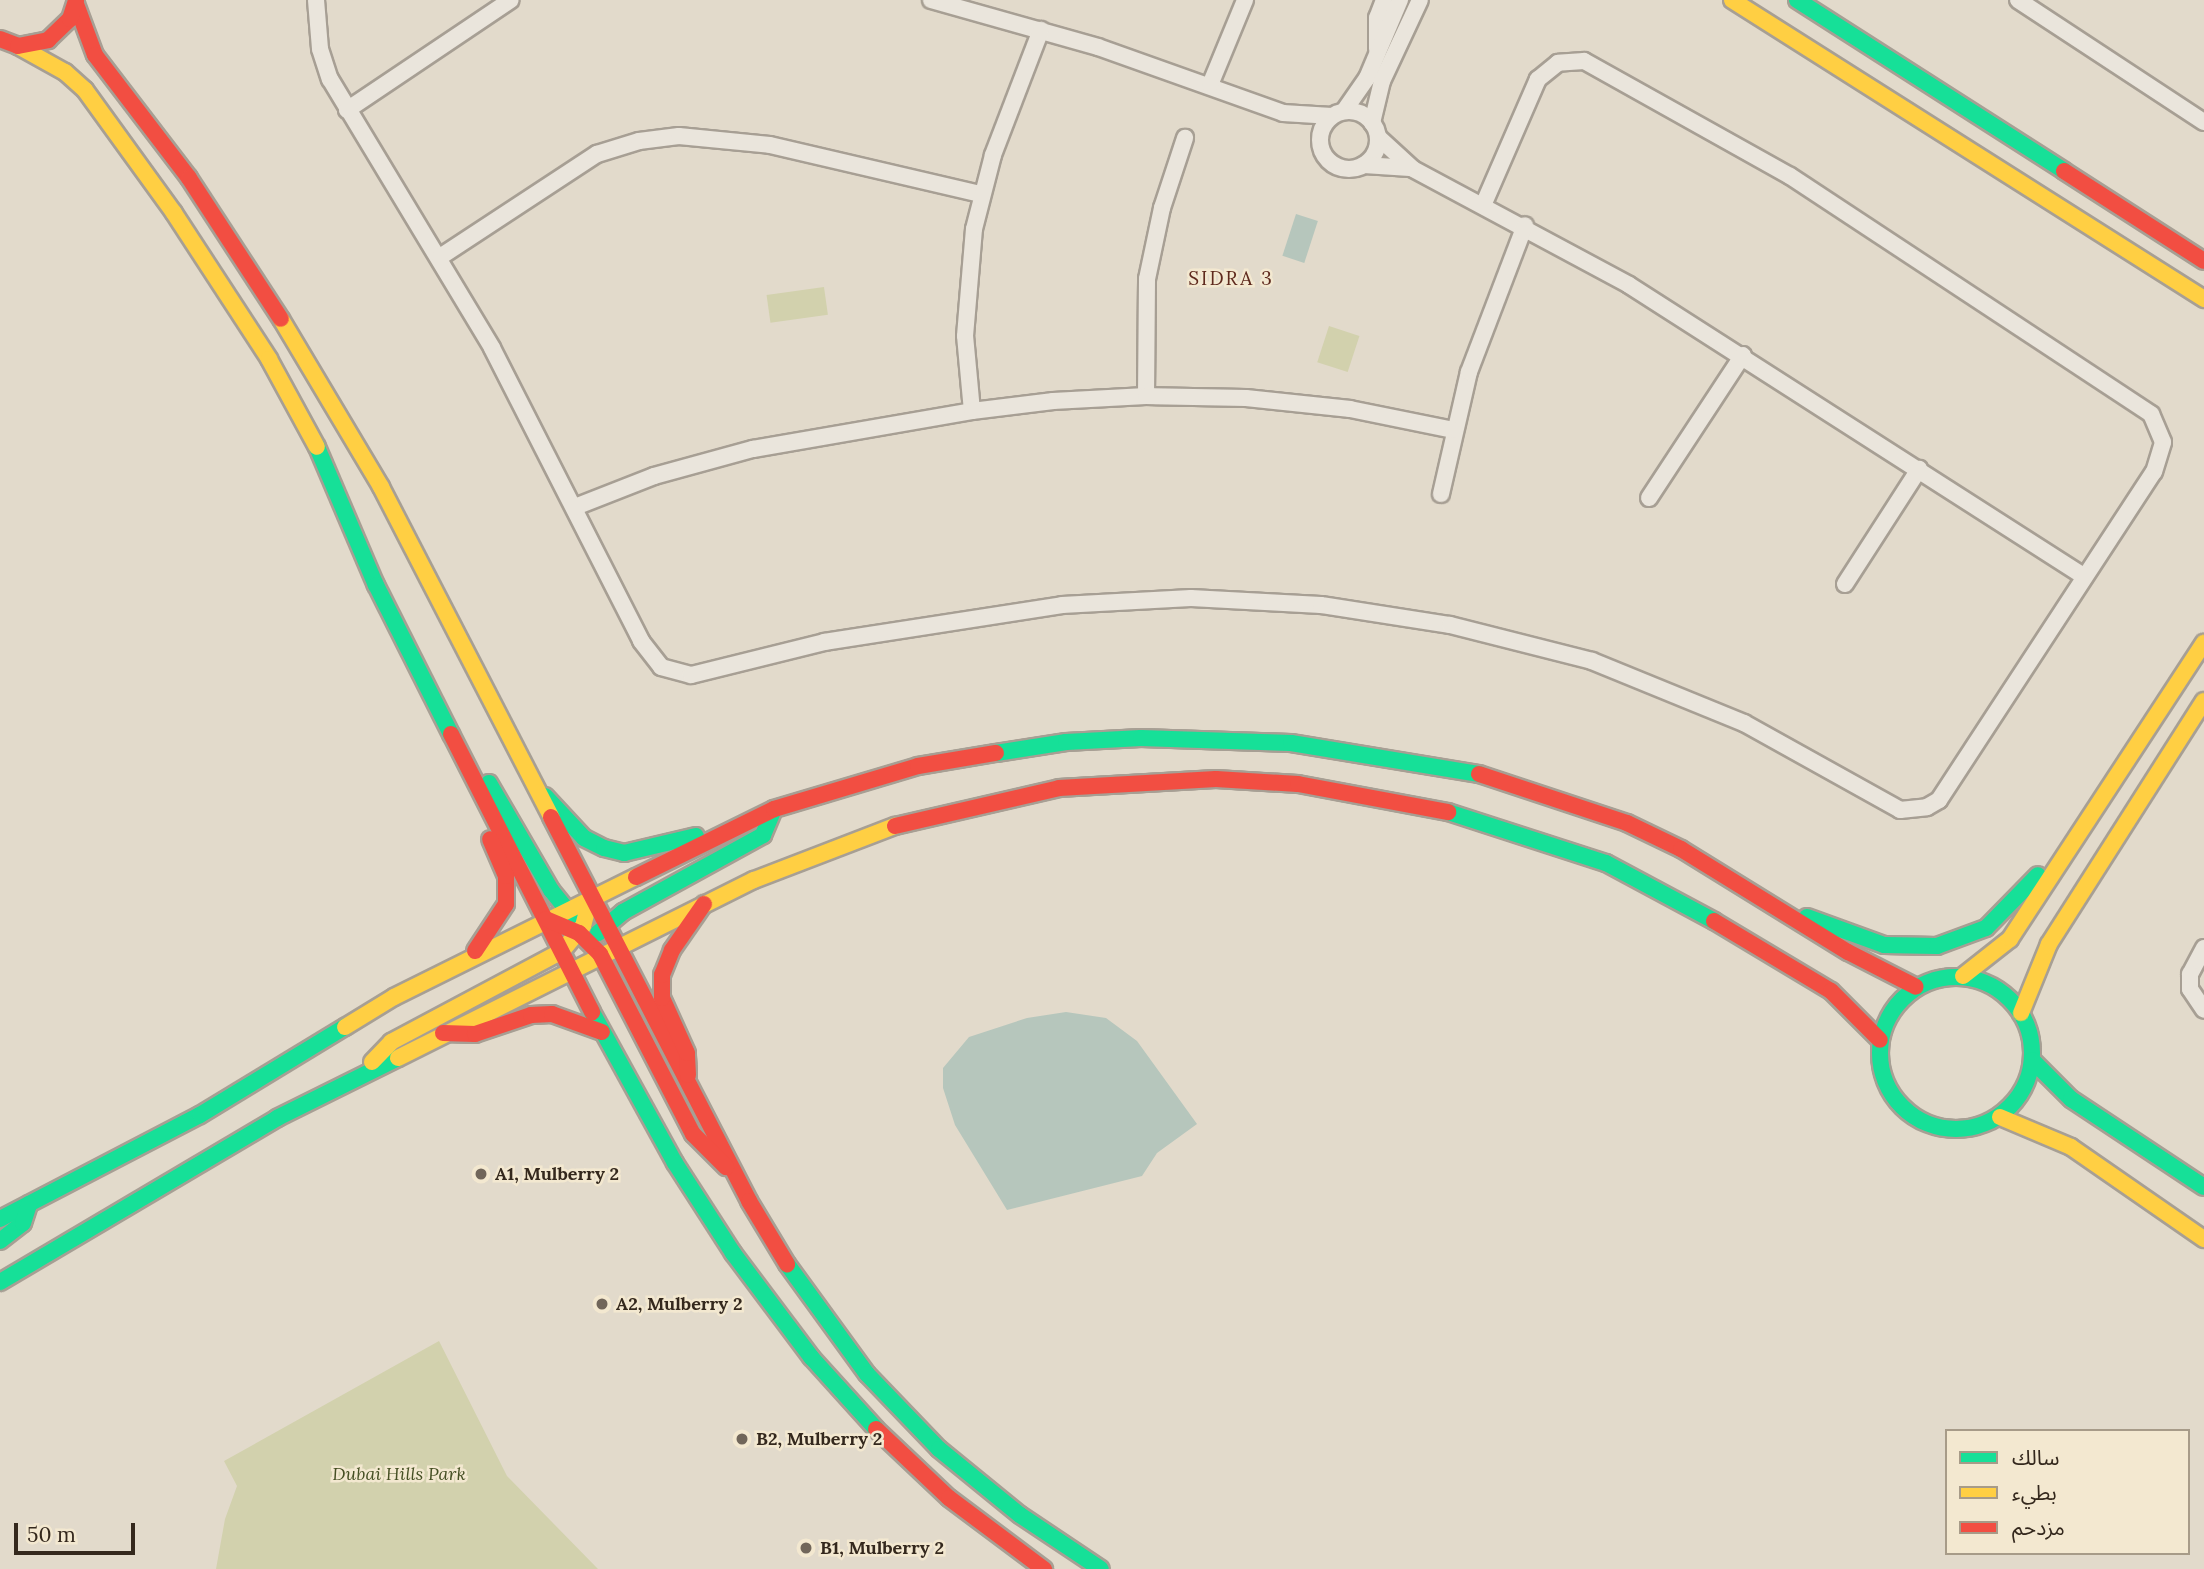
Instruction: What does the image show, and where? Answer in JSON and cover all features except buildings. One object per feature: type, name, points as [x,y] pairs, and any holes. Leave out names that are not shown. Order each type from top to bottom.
[{"type":"street","points":[[316,0],[320,48],[347,110],[440,257],[575,507],[649,655],[675,674],[699,673],[824,642],[1062,604],[1191,598],[1321,605],[1462,628],[1592,661],[1744,723],[1887,804],[1914,811],[1939,800],[2161,458],[2161,435],[2151,414],[1790,176],[1596,66],[1571,60],[1547,70],[1538,79],[1484,203]]},
{"type":"street","points":[[347,110],[511,0]]},
{"type":"street","points":[[930,0],[1041,30],[1210,85],[1283,113],[1320,144],[1332,164],[1342,169],[1364,165],[1413,169]]},
{"type":"street","points":[[1210,85],[1245,0]]},
{"type":"street","points":[[1378,52],[1376,29],[1384,0]]},
{"type":"street","points":[[1320,144],[1325,124],[1361,90],[1400,0]]},
{"type":"street","points":[[1364,165],[1375,153],[1375,130],[1382,81],[1420,0]]},
{"type":"street","points":[[1732,0],[2204,299]]},
{"type":"street","points":[[1797,0],[2204,261]]},
{"type":"street","points":[[2018,0],[2204,122]]},
{"type":"street","points":[[18,46],[34,45],[55,36],[70,19],[76,2]]},
{"type":"street","points":[[0,1282],[188,1167],[368,1070],[570,968],[592,936],[591,896],[527,777],[381,487],[322,383],[189,178],[95,55],[76,2]]},
{"type":"street","points":[[971,411],[966,300],[981,194],[1041,30]]},
{"type":"street","points":[[0,39],[65,72],[85,90],[174,213],[269,359],[320,453],[376,585],[602,1032],[709,1219],[811,1357],[916,1469],[1044,1569]]},
{"type":"street","points":[[1283,113],[1360,113],[1413,169],[1525,225],[1743,355],[2085,577]]},
{"type":"street","points":[[440,257],[597,154],[639,141],[679,136],[770,145],[981,194]]},
{"type":"street","points":[[1146,396],[1147,279],[1162,208],[1185,138]]},
{"type":"street","points":[[1441,494],[1453,430],[1478,344],[1525,225]]},
{"type":"street","points":[[1649,498],[1743,355]]},
{"type":"street","points":[[575,507],[654,476],[753,449],[971,411],[1146,396],[1297,402],[1453,430]]},
{"type":"street","points":[[1845,584],[1919,469]]},
{"type":"street","points":[[1963,976],[2010,939],[2204,643]]},
{"type":"street","points":[[2021,1013],[2049,944],[2204,701]]},
{"type":"street","points":[[0,1219],[200,1115],[344,1024],[565,909],[711,838],[774,809],[881,775],[992,752],[1141,738],[1291,743],[1439,765],[1570,800],[1681,849],[1784,912],[1916,987]]},
{"type":"street","points":[[470,771],[494,788],[565,909],[592,936],[693,1134],[733,1172]]},
{"type":"street","points":[[465,962],[500,919],[507,890],[501,862],[473,801],[470,771]]},
{"type":"street","points":[[527,777],[584,838],[604,848],[624,853],[682,837],[711,838]]},
{"type":"street","points":[[592,936],[616,946],[866,834],[998,799],[1140,781],[1298,784],[1464,815],[1606,863],[1701,911],[1830,991],[1880,1040]]},
{"type":"street","points":[[368,1070],[391,1042],[592,936],[763,835],[774,809]]},
{"type":"street","points":[[1784,912],[1884,945],[1937,946],[1986,928],[2072,843]]},
{"type":"street","points":[[687,1084],[687,1053],[662,998],[662,975],[672,950],[705,904]]},
{"type":"street","points":[[546,919],[616,946],[733,1172],[803,1291],[902,1412],[979,1483],[1101,1569]]},
{"type":"street","points":[[2204,948],[2190,974],[2190,989],[2204,1010]]},
{"type":"street","points":[[1963,976],[1996,988],[2021,1013],[2028,1028],[2032,1060],[2021,1091],[2000,1117],[1975,1128],[1948,1130],[1922,1122],[1900,1106],[1885,1083],[1880,1040],[1892,1010],[1916,987],[1938,978],[1963,976]]},
{"type":"street","points":[[441,1033],[475,1034],[531,1015],[552,1014],[602,1032]]},
{"type":"street","points":[[2032,1060],[2071,1099],[2204,1187]]},
{"type":"street","points":[[2000,1117],[2071,1147],[2204,1239]]},
{"type":"street","points":[[0,1204],[29,1204]]},
{"type":"street","points":[[0,1241],[23,1223],[29,1204]]},
{"type":"green space","points":[[824,287],[828,315],[770,323],[767,295]]},
{"type":"green space","points":[[1329,326],[1359,336],[1348,372],[1317,362]]},
{"type":"green space","name":"Dubai Hills Park","points":[[439,1341],[507,1476],[598,1569],[216,1569],[225,1519],[237,1486],[224,1461]]},
{"type":"shaded area","points":[[1296,214],[1318,221],[1304,263],[1282,256]]},
{"type":"shaded area","points":[[1066,1012],[1106,1018],[1137,1041],[1197,1124],[1157,1153],[1142,1176],[1007,1210],[955,1125],[943,1088],[943,1068],[969,1037],[1027,1018]]},
{"type":"traffic: fast","points":[[1797,0],[2064,171]]},
{"type":"traffic: fast","points":[[317,447],[376,585],[451,734]]},
{"type":"traffic: fast","points":[[996,753],[1066,742],[1141,738],[1291,743],[1479,774]]},
{"type":"traffic: fast","points":[[489,783],[551,890],[574,918]]},
{"type":"traffic: fast","points":[[545,796],[584,838],[604,848],[624,853],[696,836]]},
{"type":"traffic: fast","points":[[598,933],[623,912],[763,835],[774,809]]},
{"type":"traffic: fast","points":[[1448,812],[1606,863],[1714,921]]},
{"type":"traffic: fast","points":[[1807,917],[1884,945],[1937,946],[1986,928],[2038,875]]},
{"type":"traffic: fast","points":[[1956,977],[1985,982],[2010,999],[2027,1024],[2032,1053],[2027,1082],[2010,1107],[1985,1124],[1956,1129],[1927,1124],[1902,1107],[1885,1082],[1880,1053],[1885,1024],[1902,999],[1927,982],[1956,977]]},
{"type":"traffic: fast","points":[[592,1012],[675,1163],[733,1253],[811,1357],[876,1429]]},
{"type":"traffic: fast","points":[[0,1219],[200,1115],[345,1027]]},
{"type":"traffic: fast","points":[[0,1282],[277,1118],[398,1058]]},
{"type":"traffic: fast","points":[[2032,1060],[2071,1099],[2204,1187]]},
{"type":"traffic: fast","points":[[0,1241],[23,1223],[29,1204]]},
{"type":"traffic: fast","points":[[787,1264],[867,1374],[939,1449],[1020,1515],[1101,1569]]},
{"type":"traffic: slow","points":[[1732,0],[2204,299]]},
{"type":"traffic: slow","points":[[18,46],[65,72],[85,90],[174,213],[269,359],[317,447]]},
{"type":"traffic: slow","points":[[281,319],[381,487],[551,817]]},
{"type":"traffic: slow","points":[[1963,976],[2010,939],[2204,643]]},
{"type":"traffic: slow","points":[[2021,1013],[2049,944],[2204,701]]},
{"type":"traffic: slow","points":[[398,1058],[754,880],[895,826]]},
{"type":"traffic: slow","points":[[345,1027],[394,997],[636,877]]},
{"type":"traffic: slow","points":[[372,1062],[391,1042],[562,951],[583,926],[591,896]]},
{"type":"traffic: slow","points":[[2000,1117],[2071,1147],[2204,1239]]},
{"type":"traffic: jam","points":[[0,39],[18,46],[48,40],[70,19],[76,0]]},
{"type":"traffic: jam","points":[[76,4],[95,55],[189,178],[281,319]]},
{"type":"traffic: jam","points":[[2064,171],[2204,261]]},
{"type":"traffic: jam","points":[[451,734],[592,1012]]},
{"type":"traffic: jam","points":[[636,877],[774,809],[918,766],[996,753]]},
{"type":"traffic: jam","points":[[1479,774],[1627,823],[1681,849],[1848,952],[1916,987]]},
{"type":"traffic: jam","points":[[895,826],[1059,788],[1216,779],[1298,784],[1448,812]]},
{"type":"traffic: jam","points":[[551,817],[749,1201],[787,1264]]},
{"type":"traffic: jam","points":[[475,951],[506,904],[506,876],[490,839]]},
{"type":"traffic: jam","points":[[688,1075],[687,1053],[662,998],[662,975],[672,950],[704,904]]},
{"type":"traffic: jam","points":[[546,919],[579,933],[600,954],[693,1134],[726,1167]]},
{"type":"traffic: jam","points":[[1714,921],[1831,991],[1880,1040]]},
{"type":"traffic: jam","points":[[443,1033],[475,1034],[531,1015],[552,1014],[602,1032]]},
{"type":"traffic: jam","points":[[876,1429],[949,1498],[1044,1569]]},
{"type":"place","name":"A1, Mulberry 2","points":[[481,1174]]},
{"type":"place","name":"A2, Mulberry 2","points":[[602,1304]]},
{"type":"place","name":"B2, Mulberry 2","points":[[742,1439]]},
{"type":"place","name":"B1, Mulberry 2","points":[[806,1548]]},
{"type":"district","name":"SIDRA 3","points":[[1231,279]]}]
